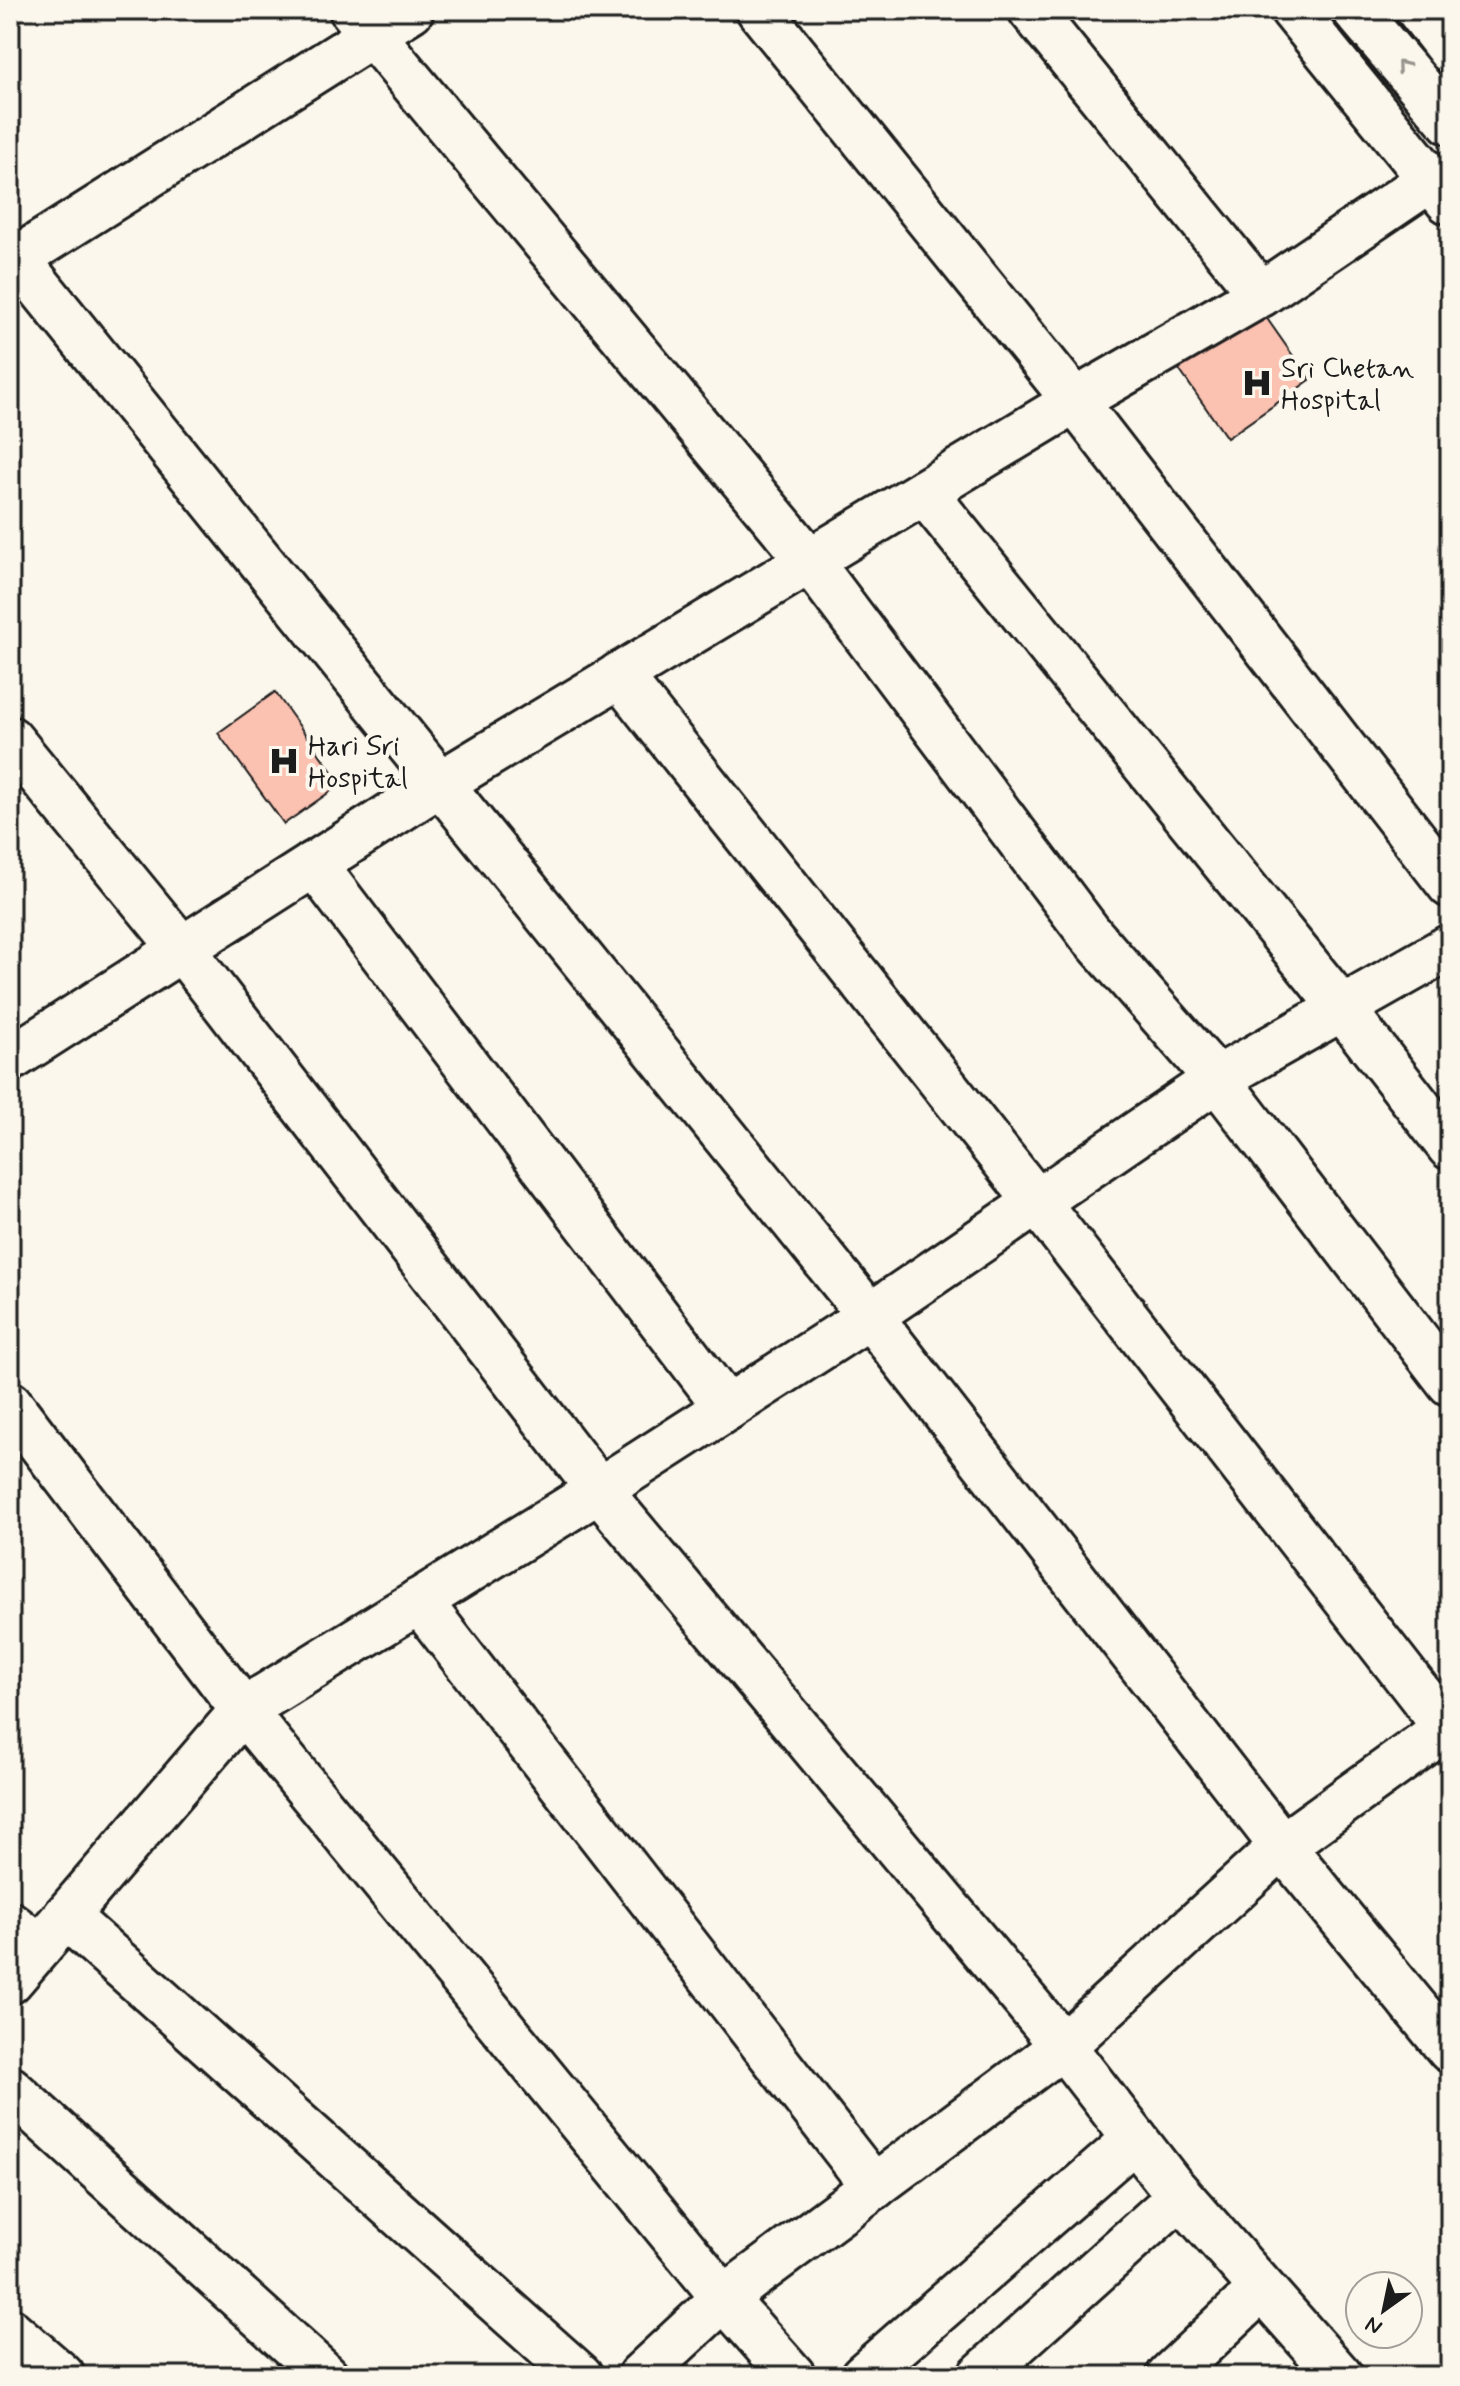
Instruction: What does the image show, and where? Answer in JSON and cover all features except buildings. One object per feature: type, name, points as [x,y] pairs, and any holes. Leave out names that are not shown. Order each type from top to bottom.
[{"type":"main road","points":[[411,10],[361,22],[12,257],[870,1316],[1282,1846],[1450,2050]]},
{"type":"main road","points":[[759,10],[1075,401],[1450,885]]},
{"type":"main road","points":[[1031,10],[1261,294]]},
{"type":"main road","points":[[10,1059],[441,783],[1075,401],[1440,191],[1293,10]]},
{"type":"main road","points":[[1355,10],[1450,122]]},
{"type":"main road","points":[[1419,10],[1450,50]]},
{"type":"main road","points":[[361,22],[809,560],[1090,934],[1217,1079],[1450,1383]]},
{"type":"main road","points":[[924,492],[1342,1008],[1450,1147]]},
{"type":"main road","points":[[619,675],[1448,1726],[1282,1846],[1063,2046],[724,2298],[640,2376]]},
{"type":"main road","points":[[10,739],[182,949],[599,1490],[1063,2046],[1180,2196],[1340,2376]]},
{"type":"main road","points":[[314,864],[727,1408]]},
{"type":"main road","points":[[10,1981],[38,1929],[243,1710],[599,1490],[870,1316],[1217,1079],[1450,947]]},
{"type":"main road","points":[[10,1404],[243,1710],[724,2298],[793,2376]]},
{"type":"main road","points":[[419,1601],[874,2187]]},
{"type":"main road","points":[[38,1929],[580,2376]]},
{"type":"main road","points":[[10,2089],[326,2376]]},
{"type":"main road","points":[[863,2376],[1135,2139]]},
{"type":"main road","points":[[980,2376],[1180,2196]]},
{"type":"main road","points":[[1169,2376],[1261,2289]]},
{"type":"main road","points":[[10,2331],[62,2376]]},
{"type":"place","name":"Sri Chetan Hospital","points":[[1257,383]]},
{"type":"place","name":"Hari Sri Hospital","points":[[284,761]]}]
